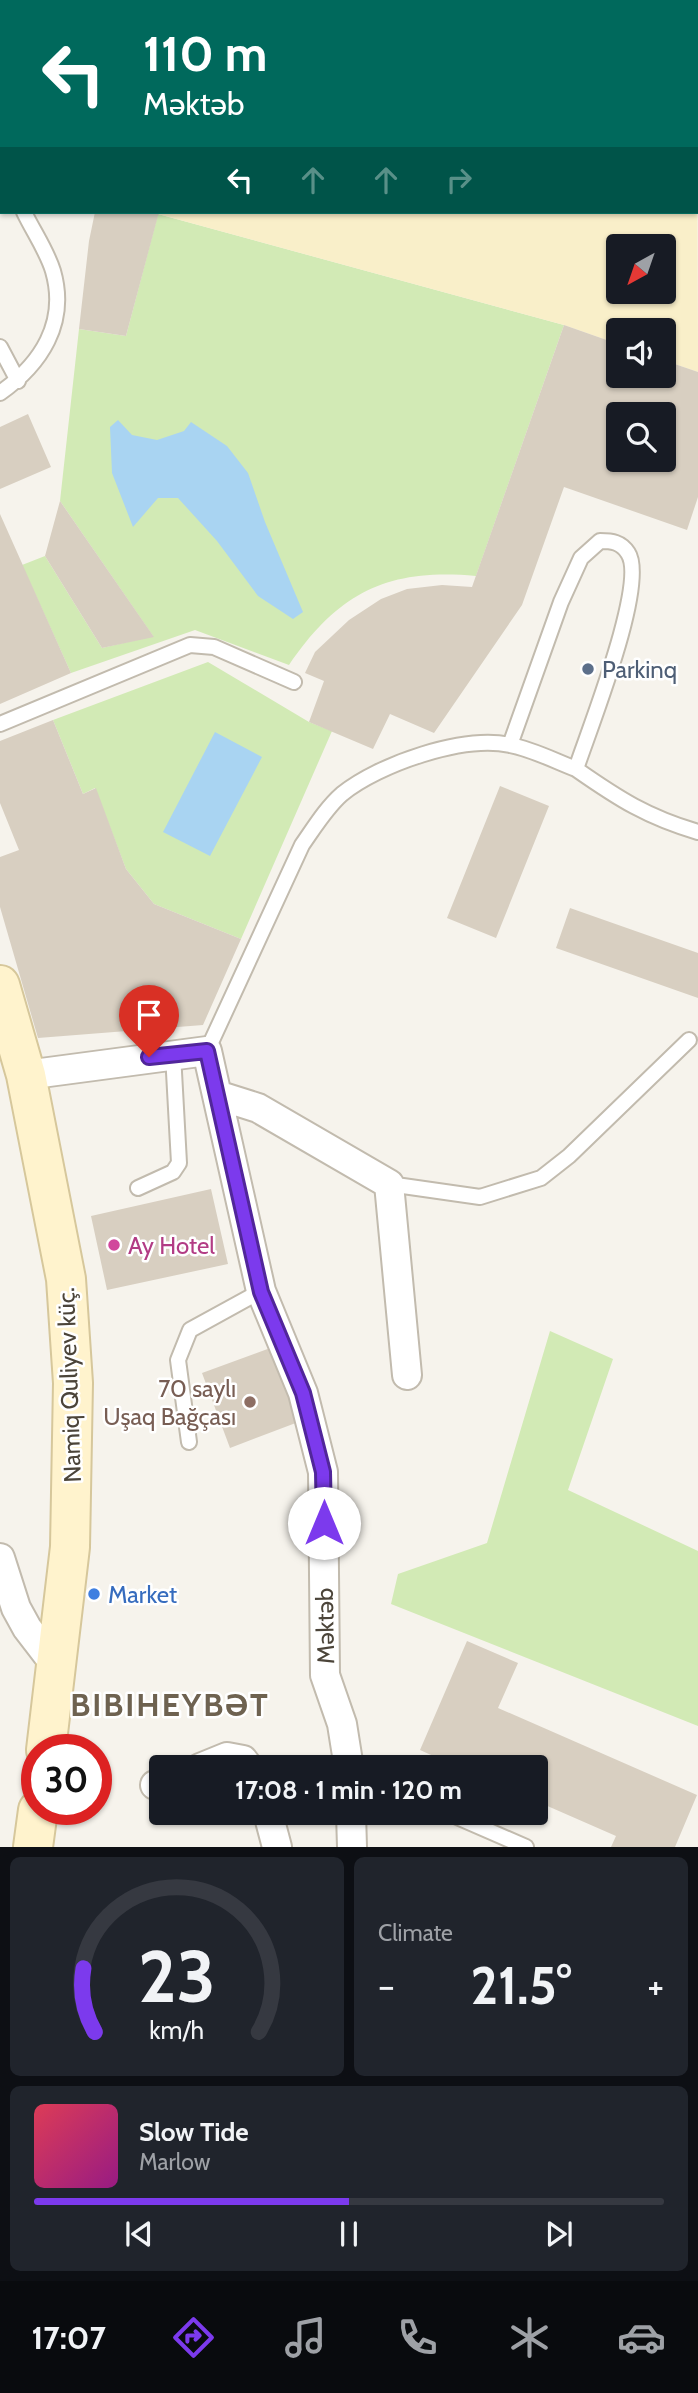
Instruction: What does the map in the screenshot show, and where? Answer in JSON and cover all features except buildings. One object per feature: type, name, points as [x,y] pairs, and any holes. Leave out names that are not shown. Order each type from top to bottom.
[{"type":"street","name":"Namiq Quliyev küç.","points":[[0,985],[26,1075],[66,1279],[74,1384],[70,1548],[48,1734]]},
{"type":"street","points":[[26,1075],[207,1051]]},
{"type":"street","name":"Məktəb","points":[[207,1051],[261,1292],[303,1393],[323,1472],[325,1675],[342,1724],[346,1755]]},
{"type":"street","points":[[217,1095],[258,1108],[389,1184],[407,1374]]},
{"type":"street","points":[[0,1558],[16,1608],[27,1628],[57,1667]]},
{"type":"street","points":[[33,1847],[36,1825]]},
{"type":"street","points":[[271,1825],[277,1847]]},
{"type":"street","points":[[351,1825],[352,1847]]},
{"type":"lane","points":[[0,393],[18,381],[39,358],[52,335],[57,301],[53,271],[25,214]]},
{"type":"lane","points":[[0,346],[18,381]]},
{"type":"lane","points":[[510,745],[561,601],[581,558],[600,541],[616,541],[629,554],[631,568],[632,585],[626,620],[576,769]]},
{"type":"lane","points":[[0,724],[190,645],[215,647],[294,682]]},
{"type":"lane","points":[[207,1051],[302,845],[342,794],[380,772],[440,748],[479,744],[510,745],[576,769],[634,808],[665,822],[698,832]]},
{"type":"lane","points":[[389,1184],[480,1197],[541,1178],[569,1156],[689,1040]]},
{"type":"lane","points":[[138,1188],[173,1172],[178,1163],[173,1054]]},
{"type":"lane","points":[[189,1442],[178,1360],[190,1330],[261,1292]]},
{"type":"lane","points":[[476,1825],[526,1847]]},
{"type":"green space","points":[[158,214],[564,325],[476,576],[417,576],[391,581],[368,590],[327,619],[289,665],[195,630],[71,673],[22,565],[45,556],[102,648],[153,636],[60,501],[79,329],[126,336]]},
{"type":"green space","points":[[208,662],[309,722],[332,731],[241,939],[154,904],[126,869],[95,788],[83,794],[53,720]]},
{"type":"green space","points":[[550,1331],[613,1359],[568,1490],[698,1551],[698,1726],[391,1604],[398,1574],[487,1543]]},
{"type":"sand","points":[[158,214],[697,214],[698,372],[676,364],[676,318],[606,318],[606,340],[564,325]]},
{"type":"water","points":[[118,420],[132,435],[157,440],[184,431],[191,422],[227,446],[248,473],[265,522],[303,612],[293,619],[258,596],[217,541],[178,498],[158,498],[133,527],[112,473],[110,427]]},
{"type":"water","points":[[215,732],[262,757],[210,856],[163,832]]},
{"type":"place","name":"Parkinq","points":[[588,669]]},
{"type":"place","name":"Ay Hotel","points":[[114,1245]]},
{"type":"place","name":"70 saylı Uşaq Bağçası","points":[[250,1402]]},
{"type":"place","name":"Market","points":[[94,1594]]},
{"type":"district","name":"BIBIHEYBƏT","points":[[170,1704]]},
{"type":"route","points":[[149,1057],[207,1051],[261,1292],[303,1393],[323,1472],[324,1523]]}]
